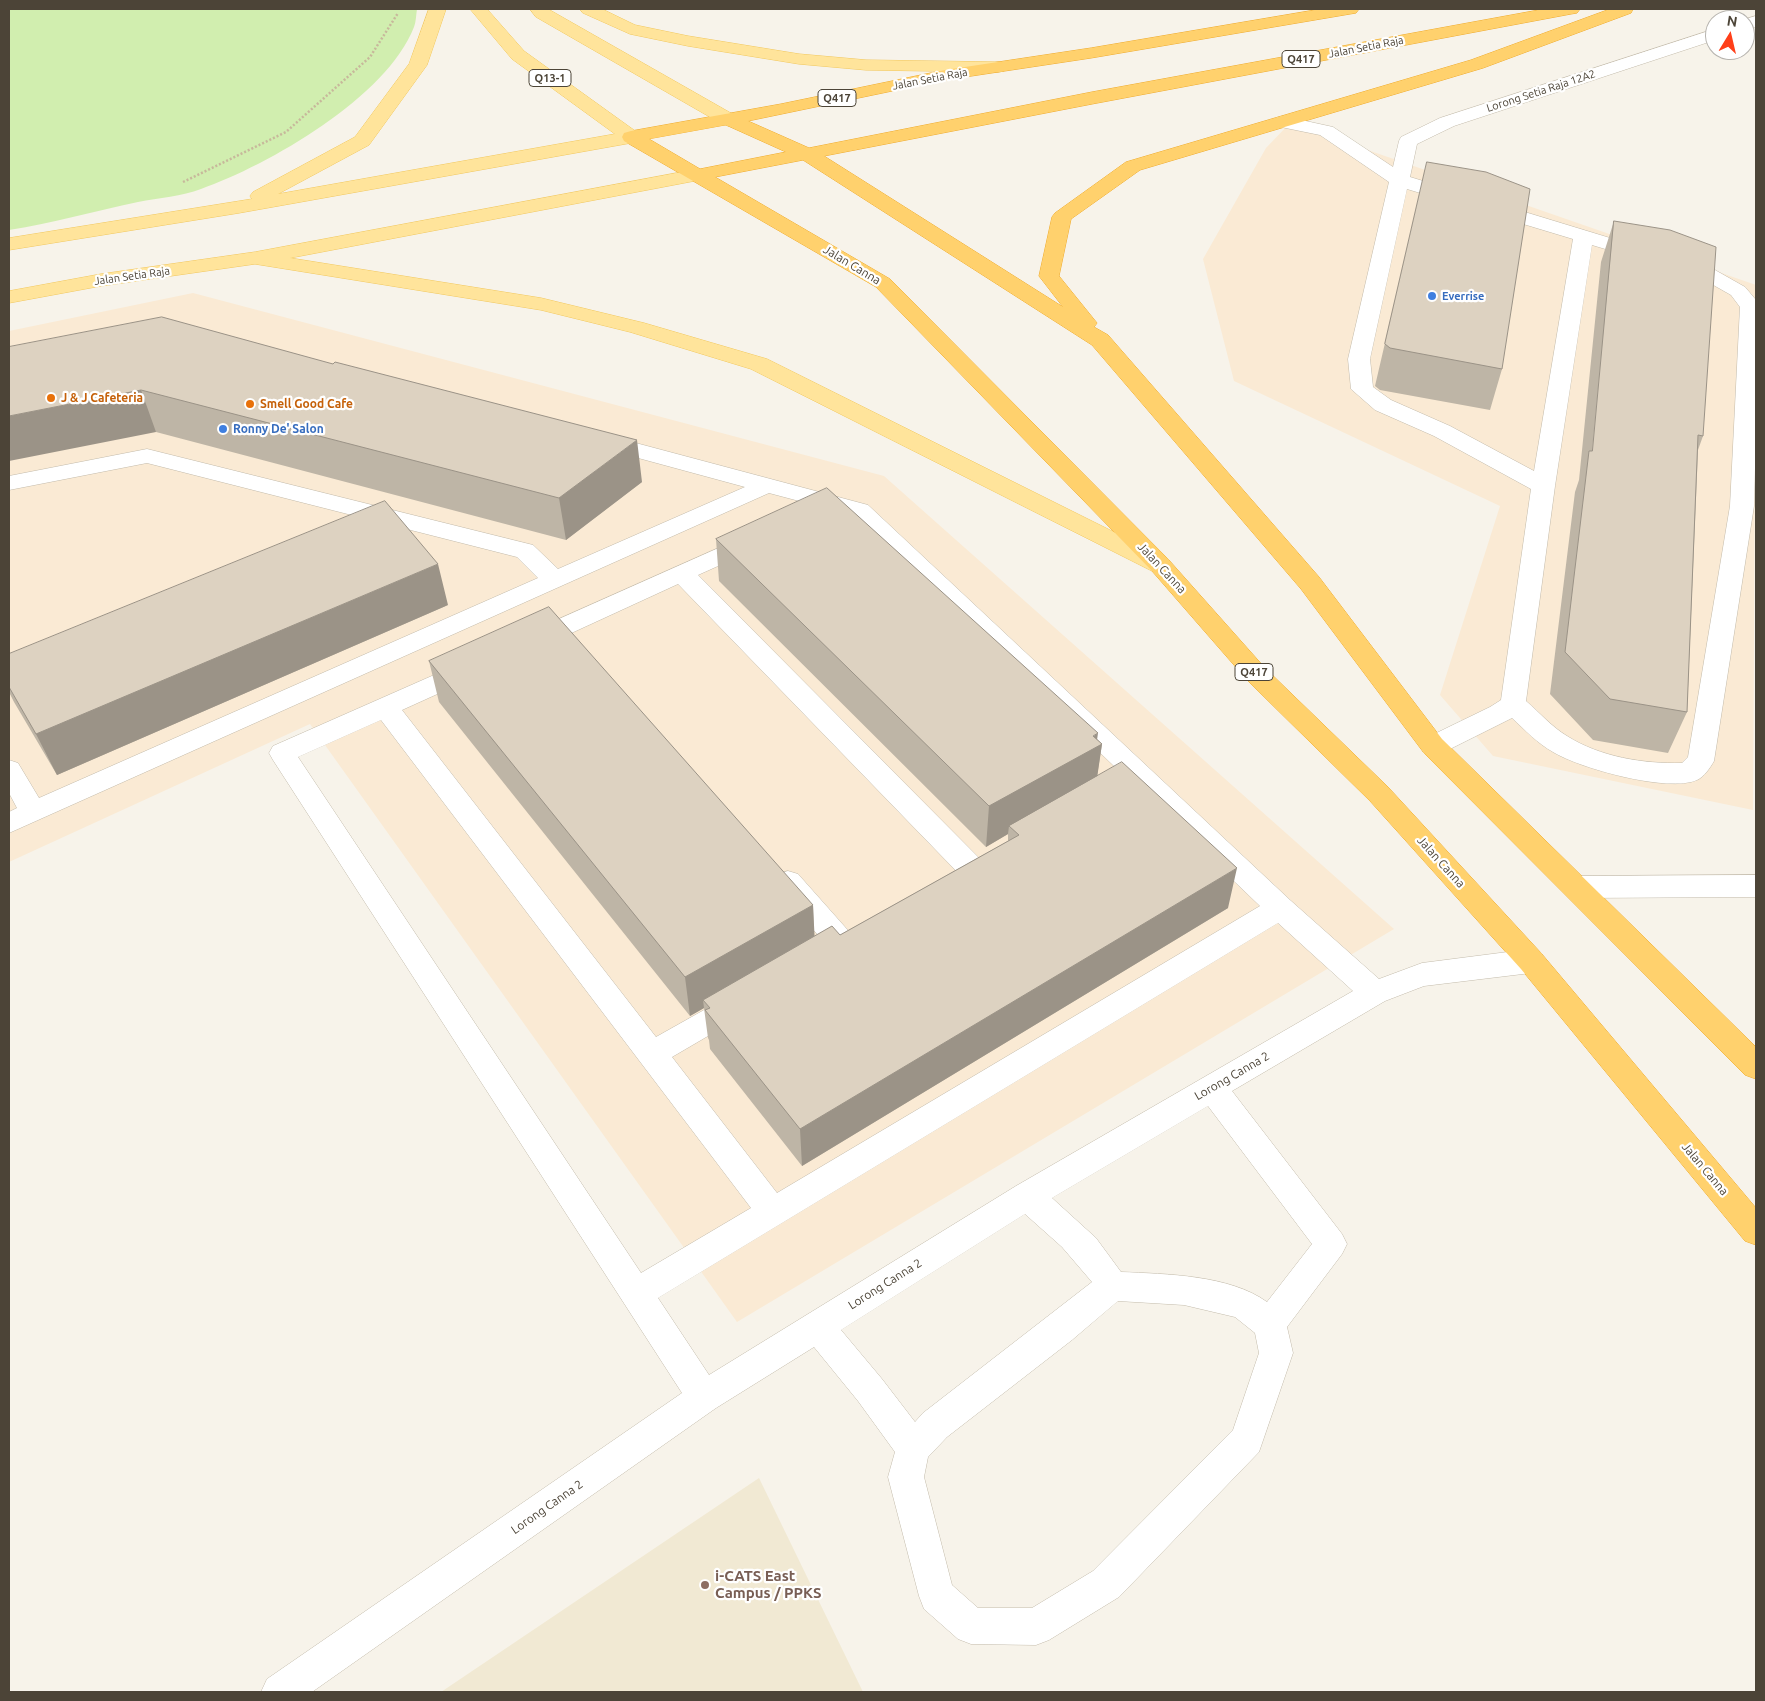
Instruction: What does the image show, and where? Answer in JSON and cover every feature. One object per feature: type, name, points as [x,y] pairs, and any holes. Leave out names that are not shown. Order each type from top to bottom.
[{"type":"highway","name":"Jalan Setia Raja","points":[[729,120],[945,76],[1350,9]]},
{"type":"highway","name":"Jalan Setia Raja","points":[[807,154],[1571,9]]},
{"type":"highway","points":[[1624,9],[1477,64],[1133,166],[1062,217],[1049,276],[1100,340],[1310,583],[1433,746],[1756,1066]]},
{"type":"highway","name":"Q417","points":[[631,137],[729,120]]},
{"type":"highway","points":[[729,120],[807,154],[1100,340]]},
{"type":"highway","name":"Jalan Canna","points":[[631,137],[883,283],[1160,565],[1256,674],[1379,794],[1531,961],[1756,1231]]},
{"type":"highway","name":"Q417","points":[[698,175],[807,154]]},
{"type":"main road","points":[[239,207],[362,141],[418,65],[437,9]]},
{"type":"main road","name":"Jalan Canna","points":[[478,9],[518,55],[631,137]]},
{"type":"main road","points":[[539,9],[542,13],[729,120]]},
{"type":"main road","points":[[589,9],[630,29],[688,41],[799,59],[866,65],[998,67]]},
{"type":"main road","points":[[9,244],[239,207],[631,137]]},
{"type":"main road","name":"Jalan Setia Raja","points":[[9,296],[255,258],[698,175]]},
{"type":"main road","points":[[255,258],[541,304],[637,327],[759,364],[1160,565]]},
{"type":"street","name":"Lorong Setia Raja 12A2","points":[[1399,180],[1408,141],[1447,122],[1705,37]]},
{"type":"street","points":[[1282,122],[1326,131],[1399,180],[1708,274],[1738,291],[1750,306],[1749,507],[1701,761],[1689,773],[1669,774],[1590,759],[1562,746],[1514,704]]},
{"type":"street","points":[[1399,180],[1359,359],[1362,389],[1383,405],[1442,431],[1543,486]]},
{"type":"street","points":[[1514,704],[1543,486],[1584,235]]},
{"type":"street","points":[[577,434],[860,510],[1280,908],[1376,993]]},
{"type":"street","points":[[9,483],[147,456],[525,551],[555,580]]},
{"type":"street","points":[[9,823],[768,485]]},
{"type":"street","points":[[799,520],[835,503]]},
{"type":"street","points":[[360,533],[395,518]]},
{"type":"street","points":[[704,1397],[282,753],[772,532]]},
{"type":"street","points":[[681,573],[972,870]]},
{"type":"street","points":[[564,626],[584,648]]},
{"type":"street","points":[[1433,746],[1498,714],[1514,704]]},
{"type":"street","points":[[385,708],[773,1212]]},
{"type":"street","points":[[9,770],[33,812]]},
{"type":"street","points":[[1115,789],[1140,775]]},
{"type":"street","points":[[947,885],[998,856]]},
{"type":"street","points":[[772,863],[843,944]]},
{"type":"street","points":[[1577,887],[1756,886]]},
{"type":"street","points":[[637,1293],[1280,908]]},
{"type":"street","points":[[818,959],[869,930]]},
{"type":"street","name":"Lorong Canna 2","points":[[280,1692],[704,1397],[1028,1196],[1212,1088],[1376,993],[1422,975],[1531,961]]},
{"type":"street","points":[[651,1054],[760,992]]},
{"type":"street","points":[[1212,1088],[1332,1244],[1270,1324]]},
{"type":"street","points":[[1028,1196],[1083,1246],[1102,1267],[1112,1286]]},
{"type":"street","points":[[1112,1286],[1184,1290],[1244,1304],[1270,1324],[1276,1353],[1247,1440],[1106,1584],[1036,1627],[971,1626],[937,1596],[906,1477],[913,1448],[935,1425],[1060,1329],[1112,1286]]},
{"type":"street","points":[[817,1326],[870,1390],[913,1448]]},
{"type":"path","points":[[183,182],[286,132],[370,57],[401,9]]},
{"type":"shaded area","points":[[1290,123],[1756,285],[1753,810],[1493,756],[1440,695],[1500,506],[1234,381],[1203,259],[1266,148]]},
{"type":"shaded area","points":[[193,293],[884,476],[1394,929],[737,1322],[310,724],[9,862],[9,331]]},
{"type":"shaded area","name":"i-CATS East Campus / PPKS","points":[[759,1478],[863,1692],[441,1692]]},
{"type":"green space","points":[[9,9],[417,9],[414,27],[400,53],[379,78],[353,103],[291,146],[229,178],[194,191],[9,230]]},
{"type":"building","points":[[1427,162],[1486,172],[1530,189],[1502,369],[1390,348],[1385,344]]},
{"type":"building","points":[[1614,221],[1670,230],[1716,247],[1703,436],[1698,435],[1687,712],[1610,699],[1565,652],[1589,451],[1592,451]]},
{"type":"building","points":[[162,317],[333,364],[335,362],[637,440],[559,498],[141,390],[9,416],[9,347]]},
{"type":"building","points":[[827,488],[1098,733],[1093,736],[1102,744],[989,806],[716,539]]},
{"type":"building","points":[[385,501],[438,564],[36,734],[9,687],[9,654]]},
{"type":"building","points":[[549,607],[813,905],[685,977],[429,661]]},
{"type":"building","points":[[1122,762],[1237,868],[800,1129],[705,1010],[710,1008],[703,1000],[832,926],[840,935],[1019,835],[1009,826]]},
{"type":"place","name":"Everrise","points":[[1432,296]]},
{"type":"place","name":"J & J Cafeteria","points":[[51,398]]},
{"type":"place","name":"Smell Good Cafe","points":[[250,404]]},
{"type":"place","name":"Ronny De' Salon","points":[[223,429]]},
{"type":"place","name":"i-CATS East Campus / PPKS","points":[[705,1585]]}]
